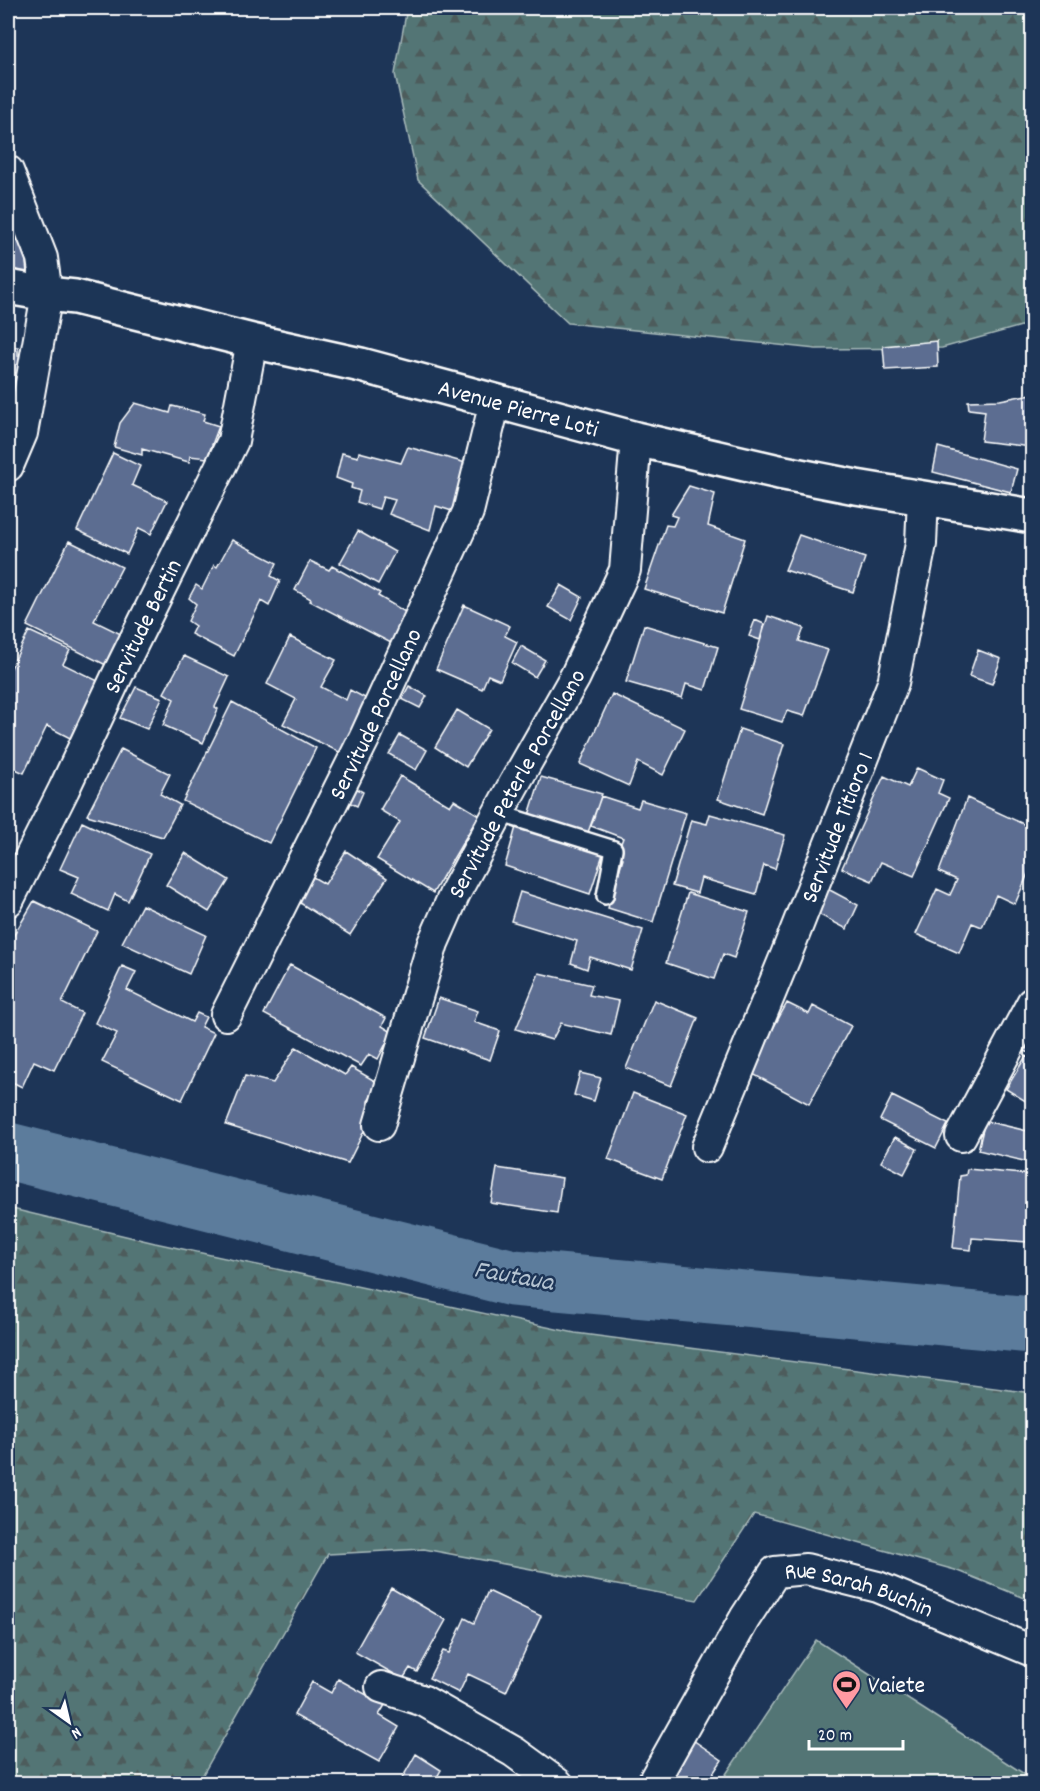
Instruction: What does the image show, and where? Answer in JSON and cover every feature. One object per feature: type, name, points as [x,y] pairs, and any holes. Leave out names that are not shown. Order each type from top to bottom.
[{"type":"main road","name":"Avenue Pierre Loti","points":[[8,287],[75,297],[252,341],[361,365],[636,439],[779,472],[1032,516]]},
{"type":"street","points":[[8,171],[42,258],[47,294],[22,433],[8,466]]},
{"type":"street","name":"Servitude Bertin","points":[[8,901],[233,441],[252,341]]},
{"type":"street","name":"Servitude Porcellano","points":[[226,1015],[365,737],[468,512],[495,402]]},
{"type":"street","name":"Servitude Peterle Porcellano","points":[[379,1125],[433,944],[455,893],[575,677],[625,570],[636,439]]},
{"type":"street","name":"Servitude Titioro 1","points":[[706,1147],[786,955],[893,683],[921,544],[923,497]]},
{"type":"street","points":[[961,1136],[1032,1004]]},
{"type":"street","name":"Rue Sarah Buchin","points":[[652,1784],[745,1618],[775,1572],[806,1569],[878,1587],[1032,1651]]},
{"type":"street","points":[[381,1687],[424,1701],[514,1752],[558,1784]]},
{"type":"lane","points":[[498,813],[614,849],[605,896]]},
{"type":"green space","points":[[407,8],[1032,8],[1032,323],[942,348],[816,349],[568,323],[418,180],[395,74]]},
{"type":"green space","points":[[8,1208],[155,1243],[575,1333],[1032,1393],[1032,1601],[955,1570],[754,1514],[697,1600],[424,1549],[328,1554],[198,1783],[8,1783]]},
{"type":"green space","name":"Vaiete","points":[[816,1640],[1032,1779],[1032,1783],[720,1783]]},
{"type":"building","points":[[8,238],[17,238],[17,241],[24,240],[27,273],[8,274]]},
{"type":"building","points":[[937,341],[938,367],[885,370],[883,346]]},
{"type":"building","points":[[8,347],[18,347],[18,356],[26,357],[26,373],[13,373],[13,382],[8,382]]},
{"type":"building","points":[[8,394],[13,395],[12,419],[8,427]]},
{"type":"building","points":[[1032,394],[1031,447],[981,441],[985,411],[969,409],[968,401],[1000,400]]},
{"type":"building","points":[[135,403],[170,413],[172,406],[205,414],[203,421],[219,426],[207,458],[190,456],[189,462],[142,449],[142,455],[114,447],[120,423]]},
{"type":"building","points":[[408,447],[466,463],[452,511],[436,506],[430,530],[389,514],[395,500],[383,497],[379,509],[357,502],[360,491],[351,488],[352,484],[336,478],[342,453],[358,457],[359,452],[401,463]]},
{"type":"building","points":[[938,447],[1017,469],[1011,492],[933,472]]},
{"type":"building","points":[[113,453],[140,466],[132,485],[167,501],[151,534],[139,528],[127,554],[77,530]]},
{"type":"building","points":[[689,486],[715,494],[708,526],[745,539],[722,613],[644,589],[666,525],[673,526],[677,517],[671,515]]},
{"type":"building","points":[[358,531],[395,552],[378,584],[340,563]]},
{"type":"building","points":[[799,535],[865,558],[853,592],[785,570]]},
{"type":"building","points":[[232,540],[277,563],[271,576],[280,581],[269,606],[261,601],[234,656],[191,634],[195,626],[188,621],[196,604],[189,598],[196,585],[202,589],[214,565],[217,567]]},
{"type":"building","points":[[69,541],[122,567],[94,621],[123,635],[108,666],[27,626]]},
{"type":"building","points":[[310,561],[329,570],[332,566],[380,593],[378,596],[407,613],[391,643],[310,601],[311,599],[295,590]]},
{"type":"building","points":[[561,585],[582,597],[571,620],[548,607]]},
{"type":"building","points":[[464,605],[510,626],[505,636],[517,642],[500,680],[488,675],[482,689],[436,669]]},
{"type":"building","points":[[768,616],[804,628],[799,641],[828,650],[804,716],[787,711],[782,722],[739,709]]},
{"type":"building","points":[[755,620],[764,624],[760,640],[749,636]]},
{"type":"building","points":[[644,625],[718,647],[705,690],[686,684],[682,698],[626,682]]},
{"type":"building","points":[[29,631],[70,650],[63,664],[100,682],[72,739],[47,726],[24,773],[9,766],[8,770],[8,674]]},
{"type":"building","points":[[290,637],[336,660],[321,687],[346,700],[350,690],[367,699],[341,753],[283,724],[296,699],[267,684]]},
{"type":"building","points":[[521,646],[545,660],[535,677],[512,663]]},
{"type":"building","points":[[978,650],[1001,659],[992,684],[969,676]]},
{"type":"building","points":[[184,656],[229,677],[215,707],[218,709],[203,743],[163,725],[174,699],[164,693]]},
{"type":"building","points":[[409,686],[427,696],[420,708],[402,699]]},
{"type":"building","points":[[136,687],[162,698],[147,729],[120,718]]},
{"type":"building","points":[[612,694],[685,729],[663,775],[638,762],[629,786],[580,764]]},
{"type":"building","points":[[232,702],[316,748],[269,843],[183,801]]},
{"type":"building","points":[[457,710],[489,729],[466,767],[435,747]]},
{"type":"building","points":[[740,729],[784,744],[762,814],[718,799]]},
{"type":"building","points":[[400,735],[427,750],[416,770],[389,754]]},
{"type":"building","points":[[121,749],[170,774],[160,794],[180,805],[163,837],[87,815]]},
{"type":"building","points":[[917,768],[943,780],[938,793],[949,798],[914,876],[881,862],[872,881],[842,868],[884,776],[908,787]]},
{"type":"building","points":[[400,776],[450,806],[454,800],[479,815],[433,893],[377,859],[400,822],[380,810]]},
{"type":"building","points":[[541,777],[602,794],[587,835],[529,815]]},
{"type":"building","points":[[354,787],[363,792],[357,806],[346,801]]},
{"type":"building","points":[[601,796],[638,808],[641,800],[686,813],[653,922],[608,908],[623,858],[616,856],[623,838],[591,826]]},
{"type":"building","points":[[967,798],[1032,828],[1032,864],[1015,904],[996,895],[982,927],[972,923],[959,953],[916,934],[937,889],[950,895],[957,880],[939,872]]},
{"type":"building","points":[[710,814],[785,835],[775,869],[764,865],[756,894],[701,878],[697,893],[672,886],[691,820],[707,824]]},
{"type":"building","points":[[8,816],[14,820],[8,830]]},
{"type":"building","points":[[82,822],[150,854],[128,901],[115,894],[108,911],[71,894],[79,877],[60,869]]},
{"type":"building","points":[[516,827],[603,854],[590,894],[505,866]]},
{"type":"building","points":[[346,851],[387,878],[350,935],[297,901],[313,877],[325,884]]},
{"type":"building","points":[[185,853],[229,880],[209,912],[166,885]]},
{"type":"building","points":[[826,888],[858,905],[847,929],[816,913]]},
{"type":"building","points":[[520,892],[643,930],[631,970],[590,957],[587,969],[571,963],[577,941],[511,921]]},
{"type":"building","points":[[688,893],[749,912],[734,958],[723,954],[714,979],[666,963]]},
{"type":"building","points":[[34,901],[97,931],[62,1003],[82,1013],[54,1070],[34,1061],[22,1087],[8,1080],[8,945]]},
{"type":"building","points":[[142,905],[206,935],[189,974],[122,943]]},
{"type":"building","points":[[290,965],[386,1018],[382,1026],[392,1032],[378,1059],[369,1054],[361,1066],[264,1014]]},
{"type":"building","points":[[122,966],[136,972],[127,990],[192,1022],[197,1013],[206,1017],[201,1027],[214,1033],[182,1100],[102,1062],[117,1033],[95,1023]]},
{"type":"building","points":[[539,973],[592,985],[589,995],[619,1001],[611,1035],[561,1023],[552,1040],[516,1029]]},
{"type":"building","points":[[439,998],[478,1011],[474,1022],[500,1031],[490,1060],[425,1038]]},
{"type":"building","points":[[654,1000],[698,1018],[671,1086],[626,1068]]},
{"type":"building","points":[[787,1003],[809,1014],[813,1006],[851,1026],[809,1104],[749,1072]]},
{"type":"building","points":[[1032,1033],[1032,1054],[1025,1051]]},
{"type":"building","points":[[296,1047],[345,1075],[351,1067],[380,1084],[368,1101],[367,1125],[348,1163],[226,1125],[245,1076],[273,1083]]},
{"type":"building","points":[[1026,1056],[1032,1059],[1032,1105],[1006,1089]]},
{"type":"building","points":[[580,1073],[601,1078],[594,1101],[574,1095]]},
{"type":"building","points":[[633,1093],[687,1114],[662,1179],[608,1159]]},
{"type":"building","points":[[892,1096],[948,1124],[936,1148],[880,1120]]},
{"type":"building","points":[[985,1121],[1032,1132],[1032,1163],[978,1150]]},
{"type":"building","points":[[895,1137],[917,1149],[904,1174],[881,1162]]},
{"type":"building","points":[[497,1168],[562,1178],[557,1213],[491,1203]]},
{"type":"building","points":[[967,1169],[1032,1175],[1032,1221],[1030,1220],[1028,1242],[972,1238],[971,1250],[953,1248],[960,1176],[966,1175]]},
{"type":"building","points":[[391,1588],[446,1620],[417,1672],[410,1668],[403,1679],[355,1652]]},
{"type":"building","points":[[488,1591],[541,1616],[506,1692],[468,1674],[459,1693],[429,1678],[443,1651],[449,1653],[465,1618],[474,1623]]},
{"type":"building","points":[[338,1679],[385,1705],[379,1715],[399,1727],[379,1762],[294,1715],[312,1682],[331,1693]]},
{"type":"building","points":[[690,1738],[722,1760],[706,1784],[660,1784]]},
{"type":"building","points":[[416,1754],[441,1770],[433,1784],[399,1784]]},
{"type":"waterway","name":"Fautaua","points":[[8,1151],[513,1278],[1032,1325]]},
{"type":"place","name":"Vaiete","points":[[847,1710]]}]
